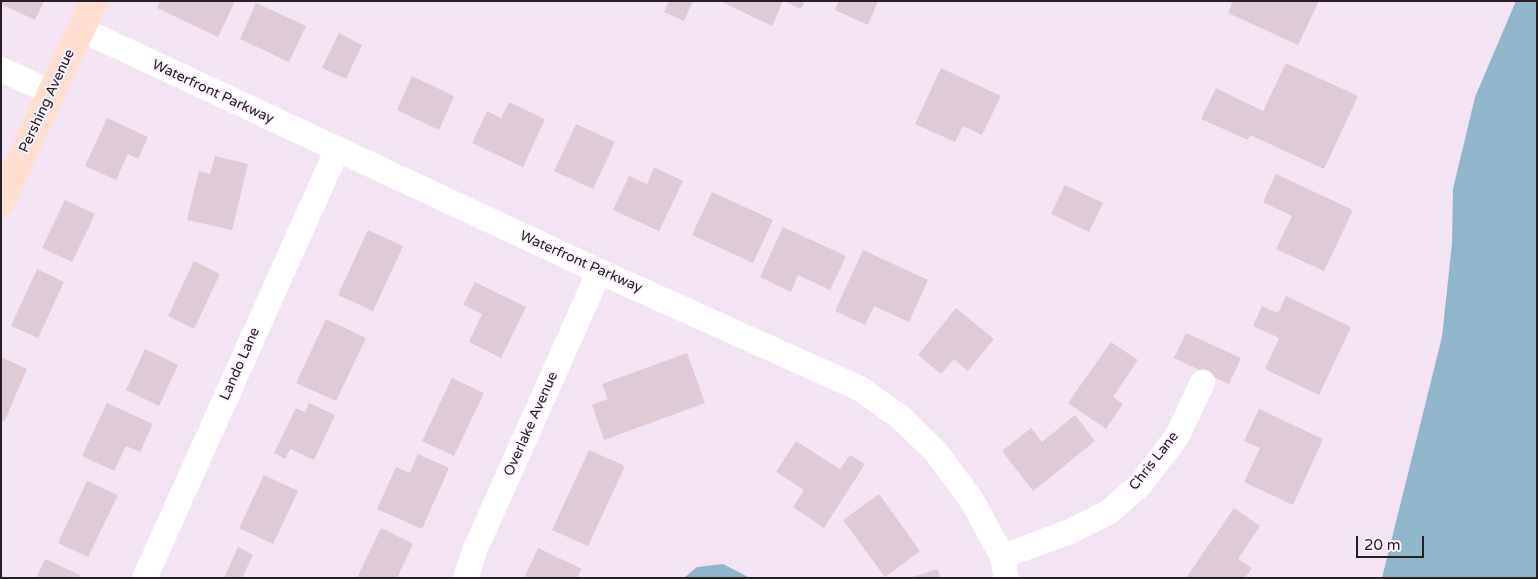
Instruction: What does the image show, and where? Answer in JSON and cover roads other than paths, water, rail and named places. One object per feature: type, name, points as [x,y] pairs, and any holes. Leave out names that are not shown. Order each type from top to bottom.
[{"type":"street","name":"Pershing Avenue","points":[[1,202],[94,1]]},
{"type":"street","name":"Waterfront Parkway","points":[[81,30],[599,271],[813,365],[859,388],[899,416],[936,452],[972,501],[1004,567]]},
{"type":"street","points":[[1,69],[51,92]]},
{"type":"street","name":"Lando Lane","points":[[144,578],[337,149]]},
{"type":"street","name":"Overlake Avenue","points":[[465,578],[475,548],[599,271]]},
{"type":"street","name":"Chris Lane","points":[[1004,567],[1108,512],[1140,484],[1177,436],[1202,382]]},
{"type":"water","points":[[1516,1],[1537,1],[1537,578],[1382,578],[1442,337],[1452,243],[1453,189],[1475,97]]},
{"type":"water","points":[[723,564],[750,578],[684,578],[697,567]]}]
